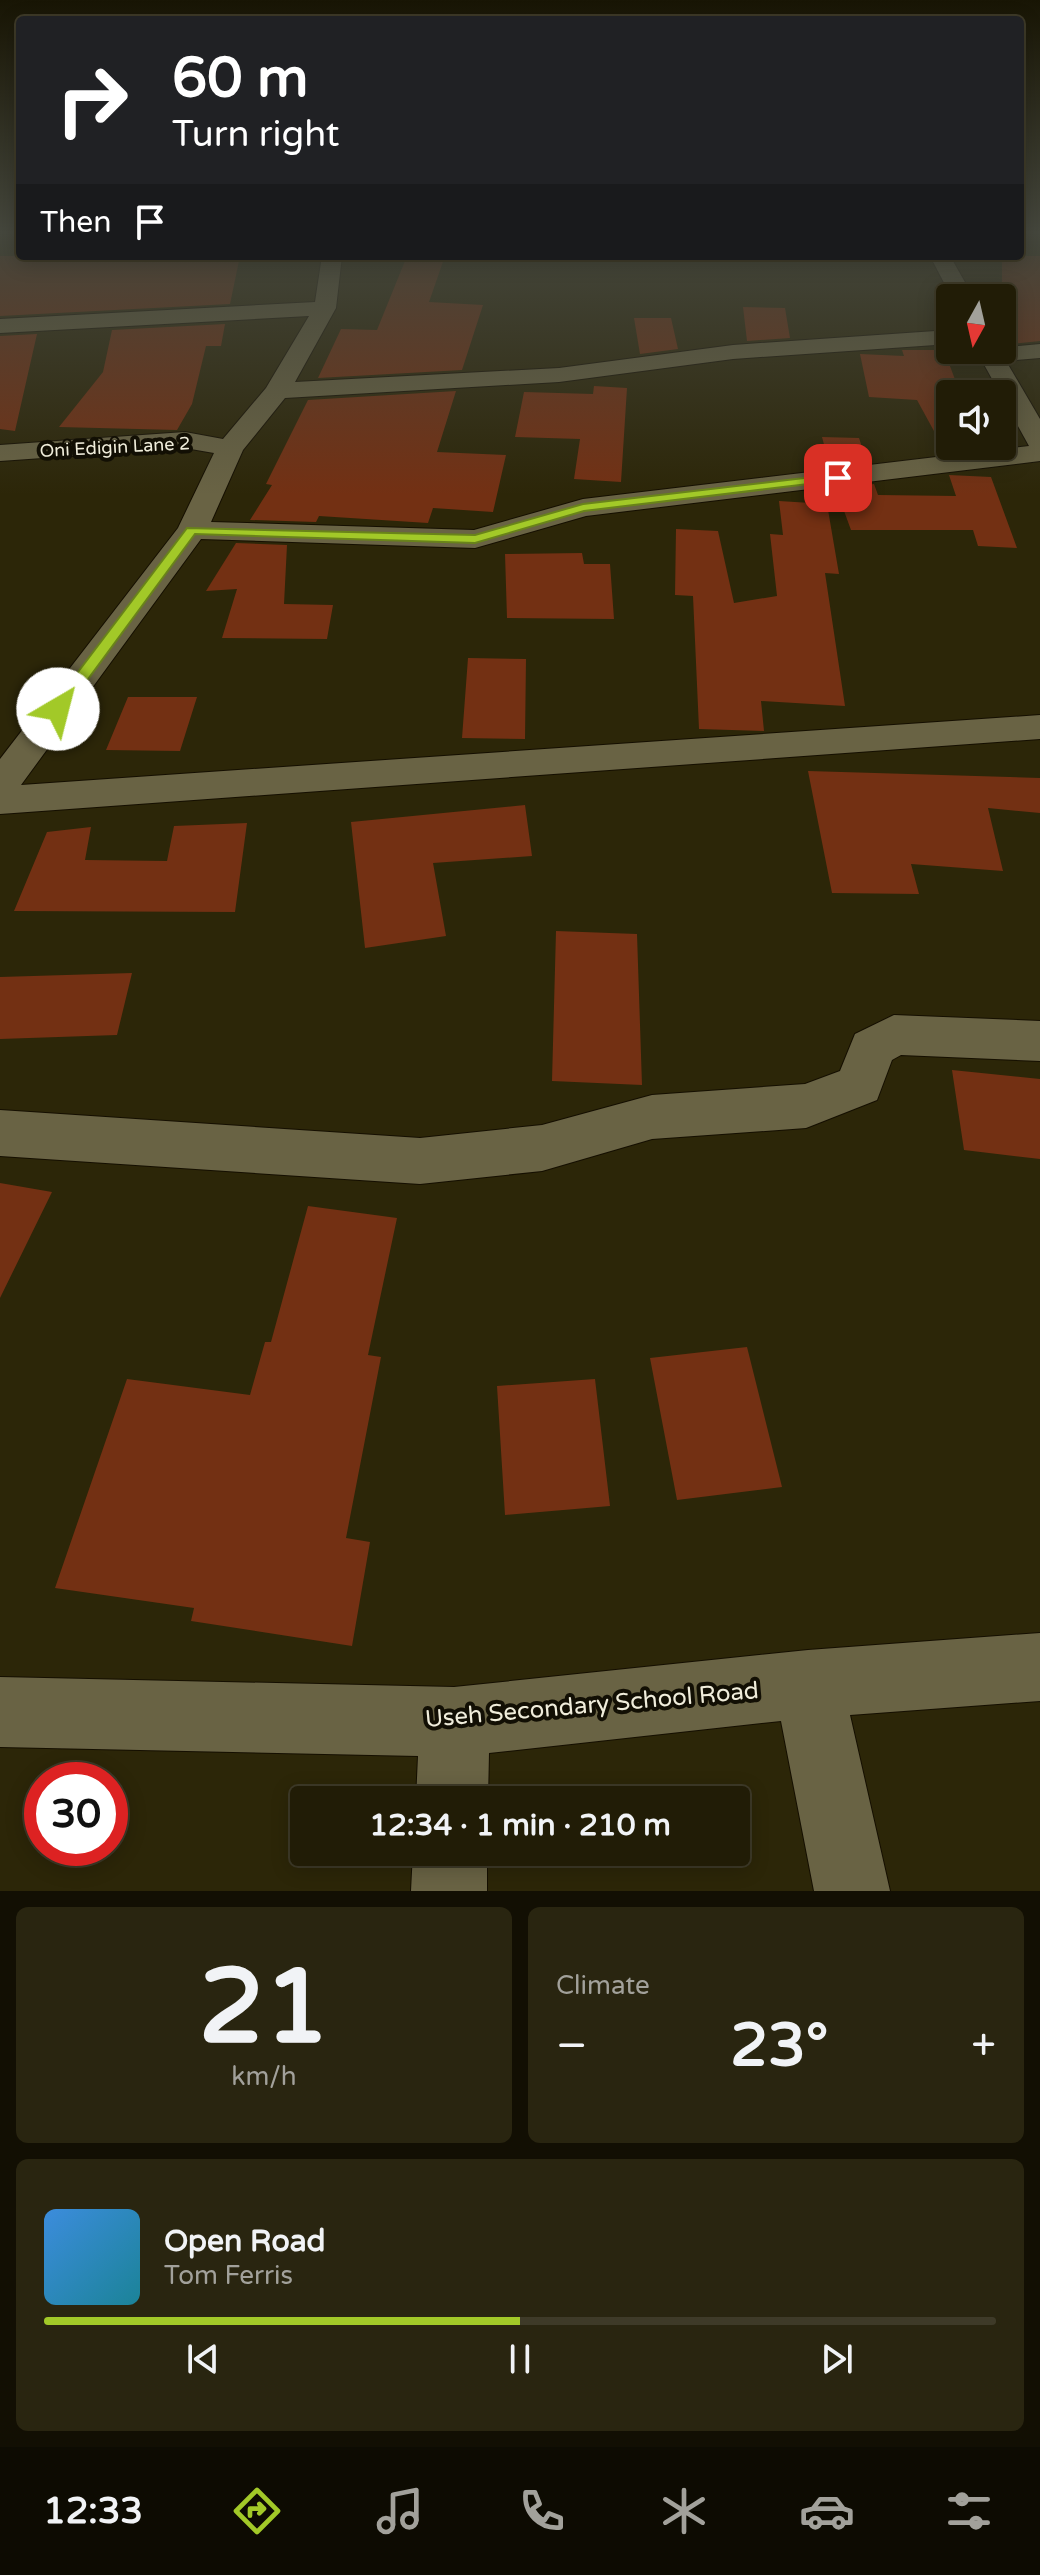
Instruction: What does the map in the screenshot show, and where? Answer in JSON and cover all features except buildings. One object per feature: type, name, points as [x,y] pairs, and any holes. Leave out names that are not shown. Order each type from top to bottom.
[{"type":"street","points":[[0,326],[122,319]]},
{"type":"street","points":[[0,786],[192,530],[230,448],[277,391],[318,319]]},
{"type":"street","points":[[277,391],[559,375],[733,352],[936,338]]},
{"type":"street","points":[[1016,351],[1040,351]]},
{"type":"street","points":[[996,364],[1040,442]]},
{"type":"street","name":"Oni Edigin Lane 2","points":[[0,453],[185,440],[230,448]]},
{"type":"street","points":[[192,530],[475,539],[583,508],[1040,453]]},
{"type":"street","points":[[0,800],[1040,727]]},
{"type":"street","points":[[0,1133],[420,1161],[542,1148],[652,1117],[806,1106],[860,1085],[872,1048],[894,1035],[1040,1041]]},
{"type":"street","name":"Useh Secondary School Road","points":[[0,1712],[454,1722],[808,1684],[1040,1667]]},
{"type":"street","points":[[808,1684],[852,1891]]},
{"type":"street","points":[[452,1786],[454,1722]]},
{"type":"street","points":[[449,1891],[450,1866]]},
{"type":"route","points":[[58,709],[192,530],[475,539],[583,508],[838,478]]}]
